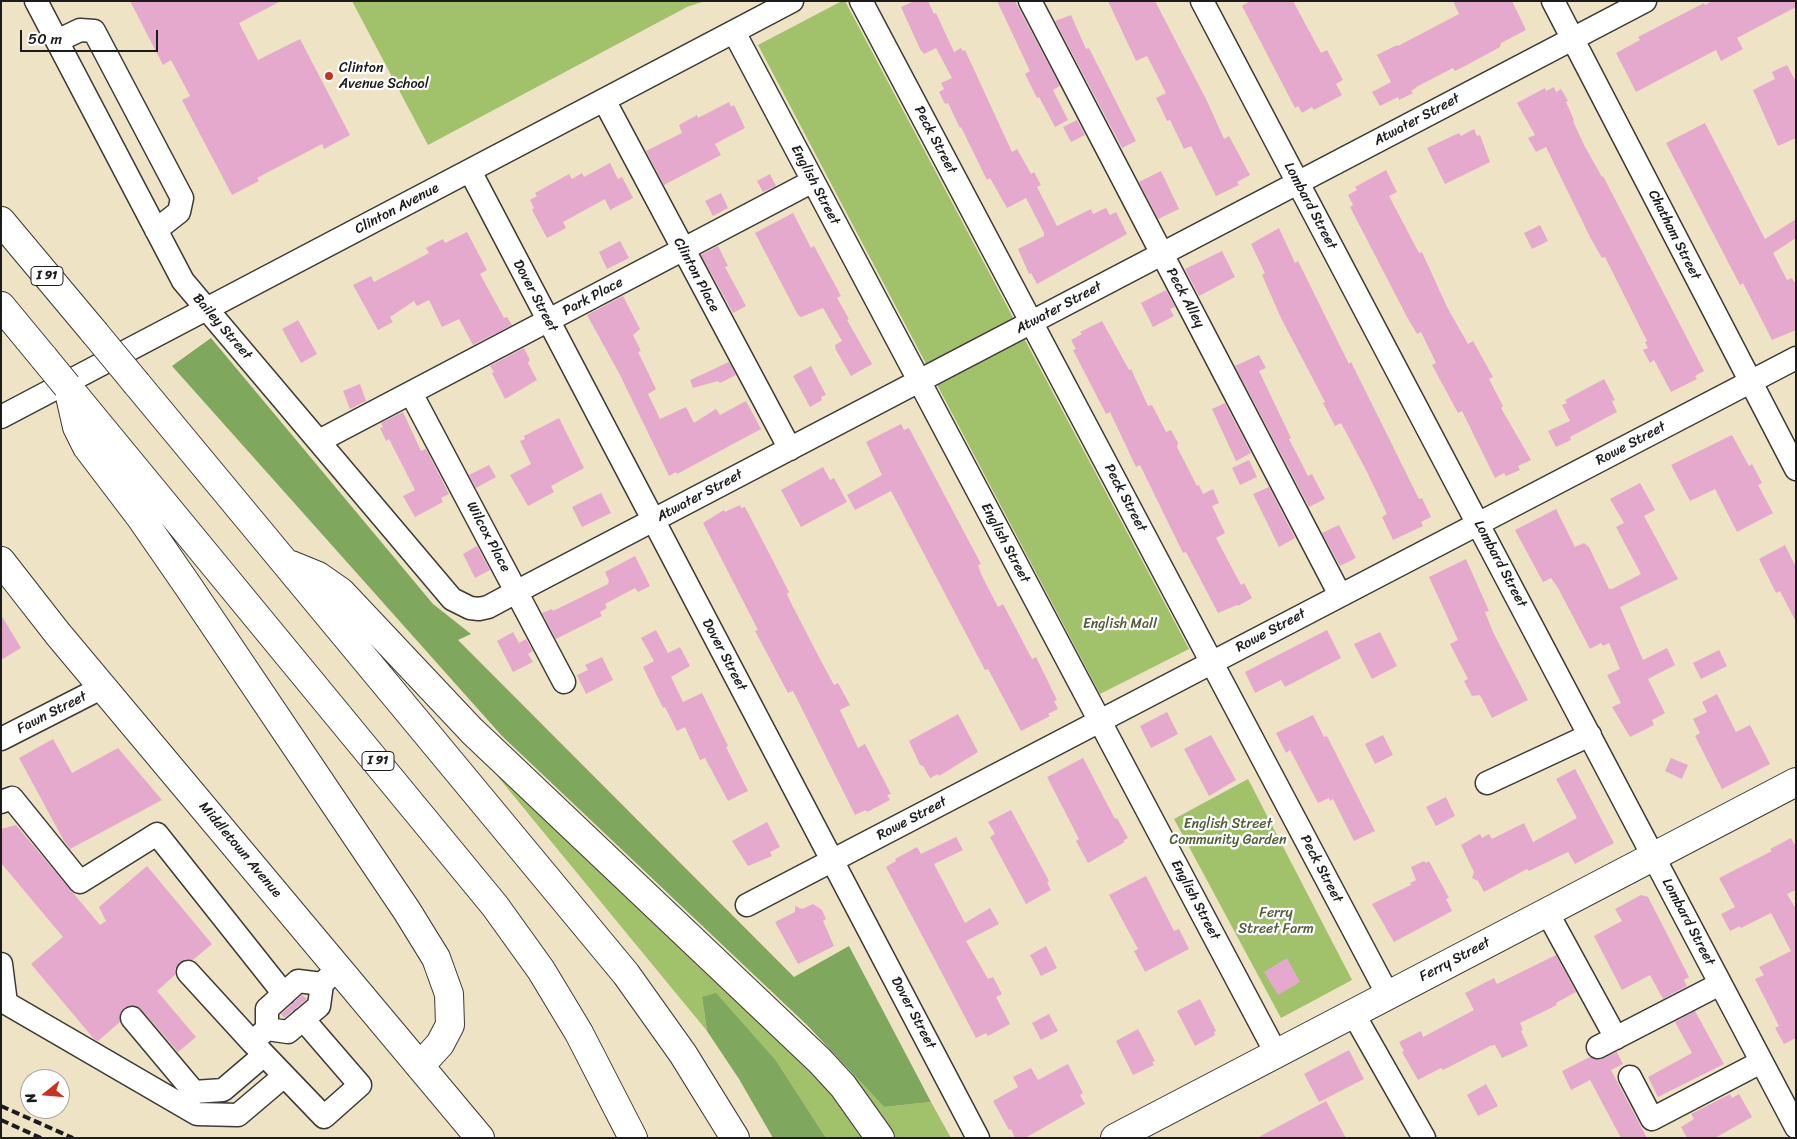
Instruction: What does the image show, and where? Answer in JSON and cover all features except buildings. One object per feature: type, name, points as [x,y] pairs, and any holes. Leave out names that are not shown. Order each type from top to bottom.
[{"type":"main road","name":"I 91","points":[[1,220],[626,974],[684,1054],[735,1138]]},
{"type":"main road","points":[[1,306],[67,386],[81,413],[87,447],[141,518],[188,586],[407,911],[436,958],[449,994],[450,1025],[440,1044],[420,1066]]},
{"type":"main road","name":"I 91","points":[[81,413],[495,906],[541,970],[580,1033],[633,1138]]},
{"type":"main road","name":"Middletown Avenue","points":[[1,561],[103,687],[330,976],[420,1066],[480,1138]]},
{"type":"main road","points":[[284,562],[318,576],[341,592],[472,731],[825,1066],[856,1102],[880,1138]]},
{"type":"main road","name":"Ferry Street","points":[[1115,1138],[1796,782]]},
{"type":"street","name":"Bailey Street","points":[[36,1],[184,282],[452,599],[470,608]]},
{"type":"street","name":"Clinton Avenue","points":[[1,417],[792,1]]},
{"type":"street","name":"Peck Street","points":[[861,1],[1388,995]]},
{"type":"street","name":"Peck Alley","points":[[1030,1],[1340,595]]},
{"type":"street","name":"Lombard Street","points":[[1202,1],[1796,1127]]},
{"type":"street","name":"Chatham Street","points":[[1553,1],[1796,468]]},
{"type":"street","name":"Atwater Street","points":[[470,608],[488,607],[1645,1]]},
{"type":"street","points":[[57,41],[80,30],[94,31],[182,198],[179,212],[156,230]]},
{"type":"street","name":"English Street","points":[[734,32],[1276,1053]]},
{"type":"street","name":"Clinton Place","points":[[604,100],[682,250],[790,449]]},
{"type":"street","name":"Dover Street","points":[[470,171],[978,1138]]},
{"type":"street","name":"Park Place","points":[[319,441],[813,181]]},
{"type":"street","name":"Rowe Street","points":[[747,905],[1796,358]]},
{"type":"street","name":"Wilcox Place","points":[[412,393],[564,682]]},
{"type":"street","name":"Fawn Street","points":[[1,739],[103,687]]},
{"type":"street","points":[[1487,783],[1590,735]]},
{"type":"street","points":[[1,802],[12,798],[80,882],[157,834],[284,994]]},
{"type":"street","points":[[1547,912],[1572,958],[1607,1043],[1720,984]]},
{"type":"street","points":[[1,964],[4,1001],[197,1114],[238,1116],[284,1076]]},
{"type":"street","points":[[188,972],[261,1042],[284,1076],[324,1117],[360,1086],[303,1019]]},
{"type":"street","points":[[132,1018],[194,1092],[223,1090],[261,1042],[267,1009],[298,980],[330,976],[319,1006],[288,1032],[261,1042]]},
{"type":"street","points":[[1353,1013],[1424,1138]]},
{"type":"street","points":[[1630,1077],[1652,1119],[1761,1062]]},
{"type":"green space","points":[[352,1],[705,1],[687,7],[428,145]]},
{"type":"green space","name":"English Mall","points":[[845,1],[1189,649],[1100,694],[758,45]]},
{"type":"green space","points":[[211,338],[433,604],[471,634],[458,640],[794,977],[849,946],[931,1102],[884,1107],[808,1026],[502,736],[172,366]]},
{"type":"green space","points":[[496,766],[796,1051],[848,1110],[866,1138],[826,1138],[777,1062],[702,997],[707,1031],[494,772]]},
{"type":"green space","name":"Ferry Street Farm","points":[[1248,779],[1352,980],[1281,1018],[1174,819]]},
{"type":"green space","points":[[716,993],[777,1062],[826,1138],[773,1138],[739,1079],[707,1031],[702,997]]},
{"type":"green space","points":[[851,1072],[884,1107],[931,1102],[951,1138],[892,1138]]},
{"type":"railway","points":[[1,1106],[73,1138]]},
{"type":"railway","points":[[1,1120],[41,1138]]},
{"type":"place","name":"Clinton Avenue School","points":[[329,76]]},
{"type":"park label","name":"English Street Community Garden","points":[[1228,832]]}]
